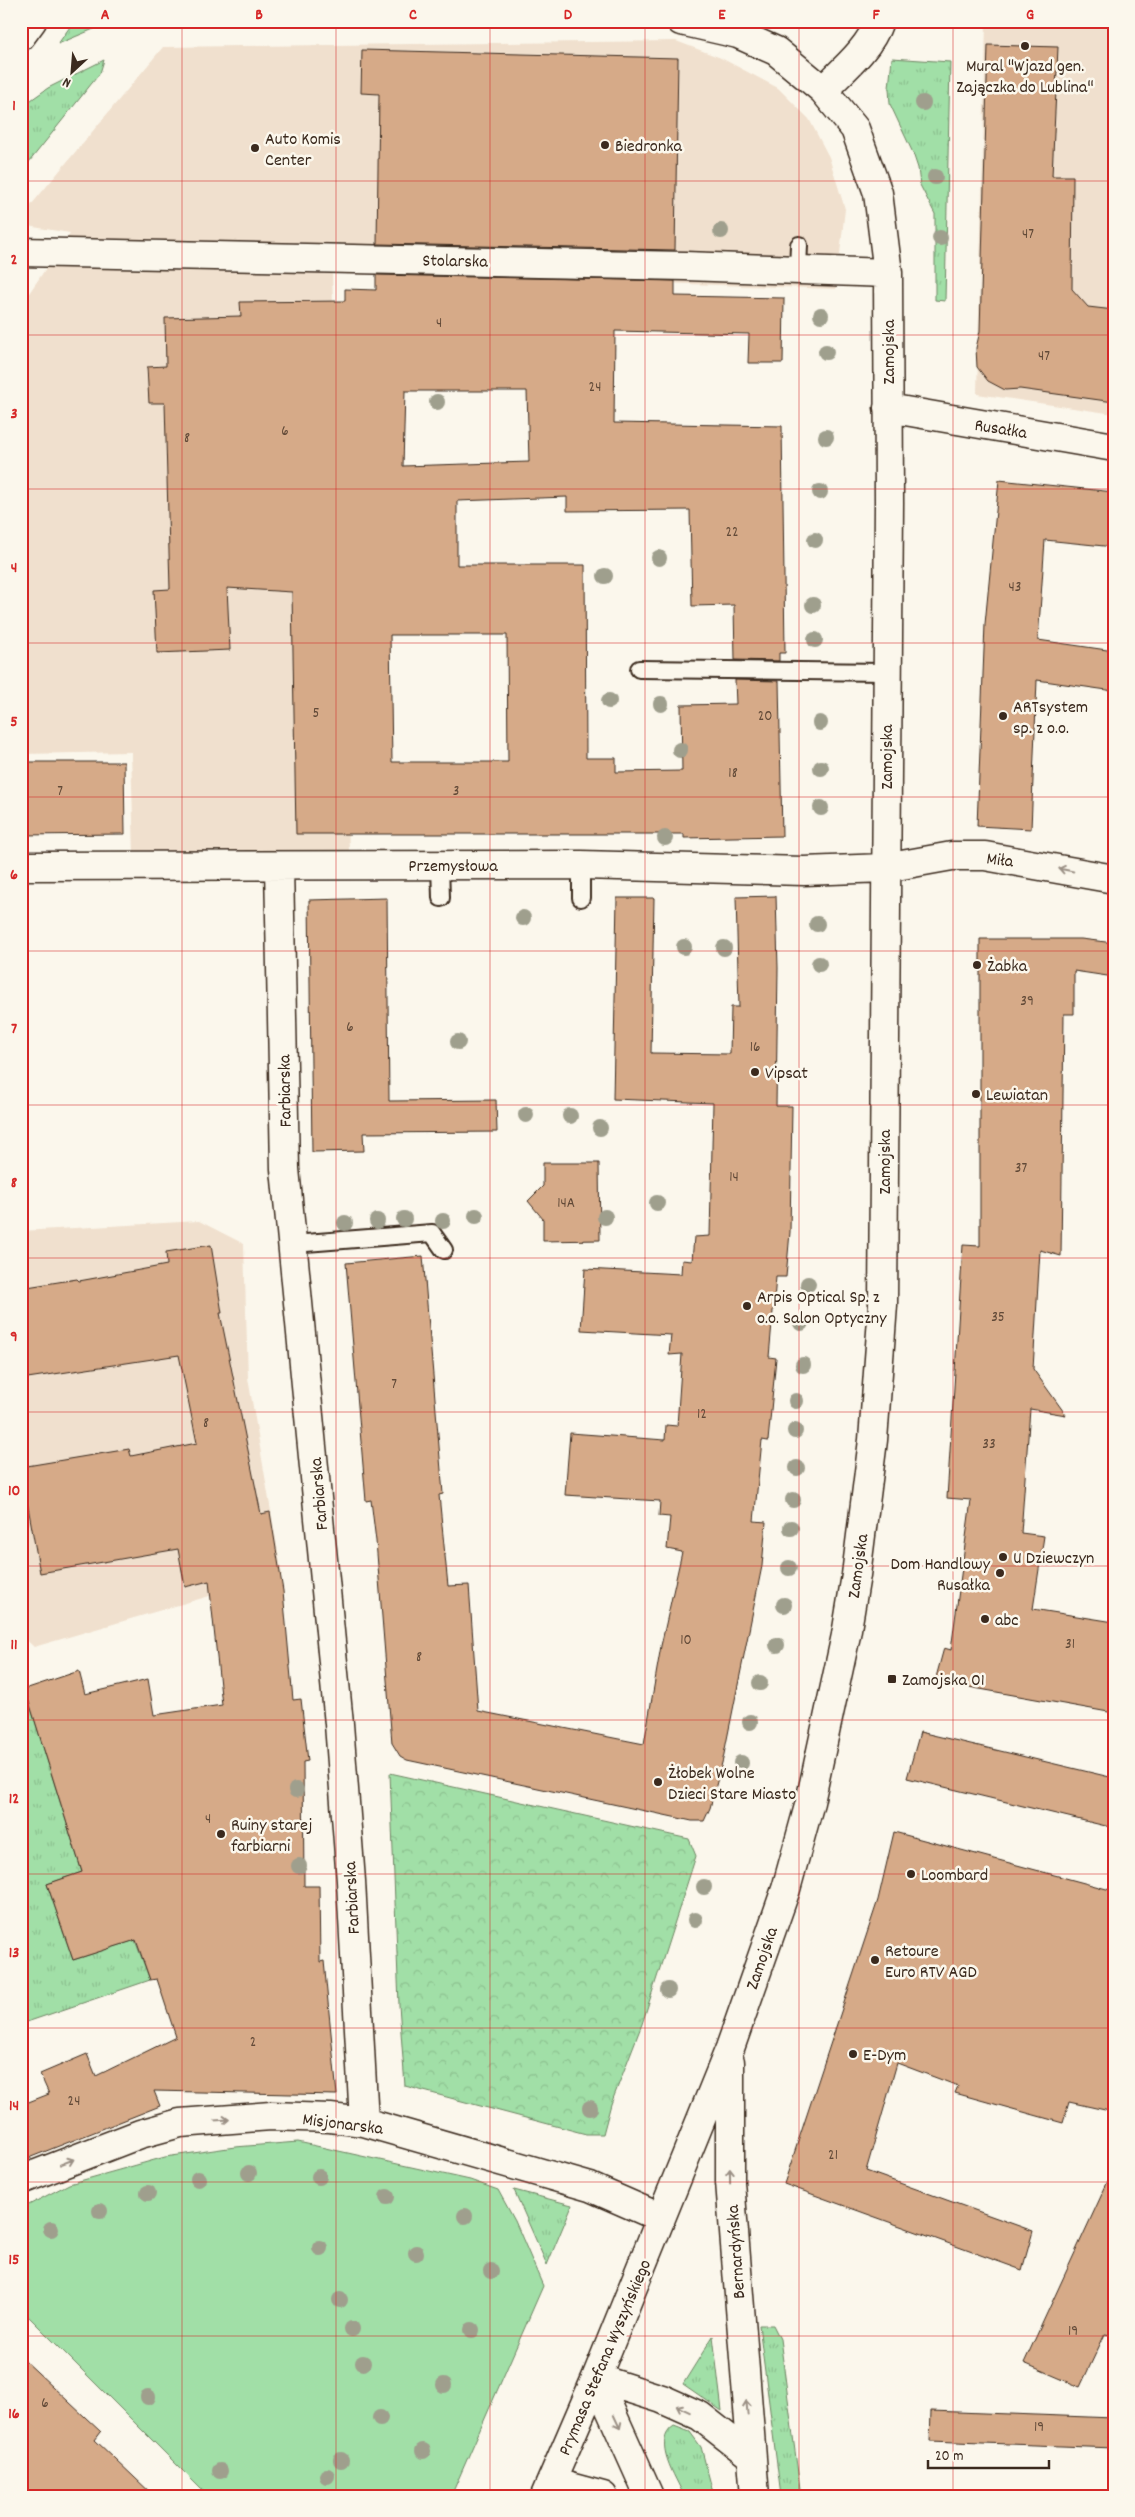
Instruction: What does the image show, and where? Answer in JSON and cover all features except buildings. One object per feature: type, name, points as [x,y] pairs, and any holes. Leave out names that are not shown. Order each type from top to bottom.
[{"type":"street","points":[[21,36],[32,21]]},
{"type":"street","name":"Zamojska","points":[[661,2218],[730,2048],[786,1889],[810,1802],[846,1635],[856,1576],[872,1440],[882,1305],[887,672],[890,569],[888,273],[878,193],[869,163],[855,129],[824,90],[776,52],[738,34],[681,21]]},
{"type":"street","points":[[824,90],[850,64],[876,31],[879,21]]},
{"type":"street","name":"Stolarska","points":[[21,252],[798,257],[888,273]]},
{"type":"street","name":"Rusałka","points":[[888,408],[1114,447]]},
{"type":"street","name":"Miła","points":[[885,868],[952,856],[985,856],[1114,879]]},
{"type":"street","name":"Przemysłowa","points":[[21,866],[581,865],[804,871],[885,868]]},
{"type":"street","name":"Farbiarska","points":[[279,866],[285,1169],[339,1724],[351,1881],[364,2122]]},
{"type":"street","name":"Bernardyńska","points":[[730,2048],[730,2182],[755,2496]]},
{"type":"street","name":"Misjonarska","points":[[21,2180],[140,2134],[180,2123],[271,2116],[330,2118],[364,2122],[590,2187],[661,2218]]},
{"type":"street","name":"Prymasa Stefana Wyszyńskiego","points":[[548,2489],[596,2378],[661,2218]]},
{"type":"street","points":[[596,2378],[662,2399],[700,2416],[751,2456]]},
{"type":"street","points":[[596,2378],[649,2496]]},
{"type":"street","points":[[548,2489],[603,2496]]},
{"type":"lane","points":[[639,669],[887,672]]},
{"type":"lane","points":[[440,865],[441,898]]},
{"type":"lane","points":[[581,865],[582,898]]},
{"type":"lane","points":[[293,1244],[322,1240],[432,1233],[444,1250]]},
{"type":"shaded area","points":[[986,21],[1114,21],[1114,414],[977,394]]},
{"type":"shaded area","points":[[676,41],[721,58],[778,88],[809,119],[829,157],[845,209],[836,289],[332,272],[349,851],[134,854],[131,752],[21,754],[21,305],[70,233],[21,225],[21,217],[163,47]]},
{"type":"shaded area","points":[[199,1221],[244,1244],[248,1378],[282,1575],[34,1647],[21,1635],[21,1231]]},
{"type":"green space","points":[[74,21],[108,21],[108,23],[58,44]]},
{"type":"green space","points":[[892,58],[950,62],[945,301],[935,300],[935,214],[920,185],[918,168],[913,153],[890,104],[889,88]]},
{"type":"green space","points":[[104,60],[100,73],[21,172],[21,107],[48,88]]},
{"type":"green space","points":[[21,1688],[25,1689],[82,1872],[47,1884],[73,1960],[135,1940],[150,1980],[21,2024]]},
{"type":"green space","points":[[390,1773],[689,1839],[696,1856],[642,2024],[611,2104],[603,2134],[586,2134],[405,2086],[399,2005]]},
{"type":"green space","points":[[298,2142],[470,2180],[498,2190],[515,2221],[543,2286],[451,2496],[208,2496],[21,2309],[21,2209],[69,2184],[165,2157],[235,2147]]},
{"type":"green space","points":[[514,2190],[572,2205],[547,2265]]},
{"type":"green space","points":[[759,2325],[773,2325],[780,2339],[801,2496],[781,2496]]},
{"type":"green space","points":[[713,2336],[722,2411],[683,2384]]},
{"type":"green space","points":[[674,2426],[690,2432],[701,2447],[714,2496],[684,2496],[667,2460],[665,2450],[667,2433]]},
{"type":"place","name":"Mural \"Wjazd gen. Zajączka do Lublina\"","points":[[1025,46]]},
{"type":"place","name":"Biedronka","points":[[605,145]]},
{"type":"place","name":"Auto Komis Center","points":[[255,148]]},
{"type":"place","name":"ARTsystem sp. z o.o.","points":[[1003,716]]},
{"type":"place","name":"Żabka","points":[[977,965]]},
{"type":"place","name":"Vipsat","points":[[755,1072]]},
{"type":"place","name":"Lewiatan","points":[[976,1094]]},
{"type":"place","name":"Arpis Optical Sp. z o.o. Salon Optyczny","points":[[747,1306]]},
{"type":"place","name":"U Dziewczyn","points":[[1003,1557]]},
{"type":"place","name":"Dom Handlowy Rusałka","points":[[1000,1573]]},
{"type":"place","name":"abc","points":[[985,1619]]},
{"type":"place","name":"Zamojska 01","points":[[892,1679]]},
{"type":"place","name":"Żłobek Wolne Dzieci Stare Miasto","points":[[658,1782]]},
{"type":"place","name":"Ruiny starej farbiarni","points":[[221,1834]]},
{"type":"place","name":"Loombard","points":[[911,1874]]},
{"type":"place","name":"Retoure Euro RTV AGD","points":[[875,1960]]},
{"type":"place","name":"E-Dym","points":[[853,2054]]}]
